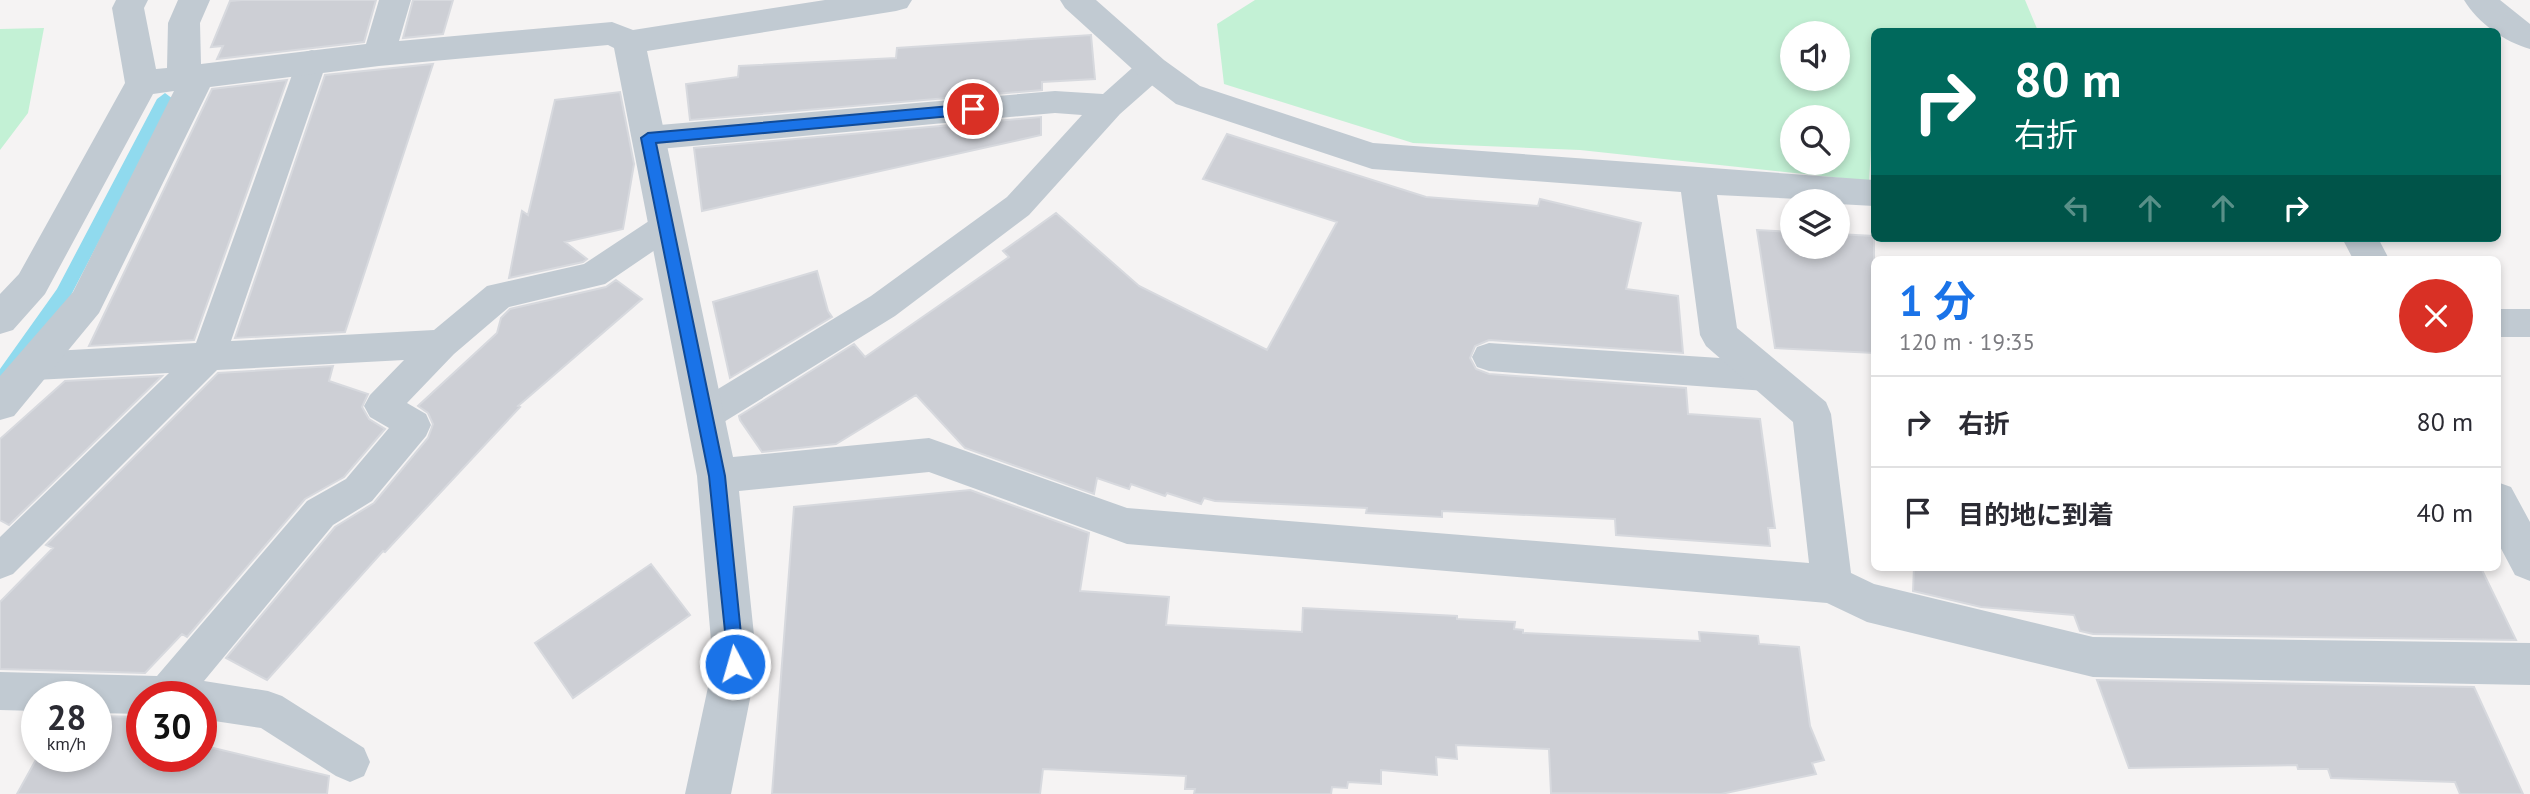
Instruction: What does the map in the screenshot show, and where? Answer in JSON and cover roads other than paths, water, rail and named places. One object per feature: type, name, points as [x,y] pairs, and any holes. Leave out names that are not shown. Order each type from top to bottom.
[{"type":"street","points":[[0,318],[32,284],[142,83],[128,8],[132,0]]},
{"type":"street","points":[[0,404],[35,366],[86,302],[191,76],[184,23],[194,0]]},
{"type":"street","points":[[379,54],[395,0]]},
{"type":"street","points":[[142,83],[312,61],[612,33],[629,41],[896,0]]},
{"type":"street","points":[[1076,0],[1152,68],[1188,95],[1373,156],[1871,193]]},
{"type":"street","points":[[2480,0],[2513,33]]},
{"type":"street","points":[[629,41],[717,476],[735,664],[708,794]]},
{"type":"street","points":[[1697,179],[1719,335],[1812,414],[1832,584]]},
{"type":"street","points":[[717,476],[929,454],[1127,526],[1832,584],[1867,602],[2093,657],[2530,664]]},
{"type":"street","points":[[2501,507],[2530,562]]},
{"type":"lane","points":[[0,562],[208,357],[312,61]]},
{"type":"lane","points":[[706,414],[883,306],[1018,206],[1109,106],[1152,68]]},
{"type":"lane","points":[[648,138],[1055,102],[1109,106]]},
{"type":"lane","points":[[195,681],[320,513],[359,490],[413,425],[382,406],[442,344],[499,296],[593,275],[666,226]]},
{"type":"lane","points":[[2501,323],[2530,323]]},
{"type":"lane","points":[[35,366],[442,344]]},
{"type":"lane","points":[[1489,357],[1766,376]]},
{"type":"lane","points":[[0,691],[126,695]]},
{"type":"lane","points":[[217,702],[268,709],[351,762]]},
{"type":"waterway","points":[[0,383],[63,294],[165,99]]}]
